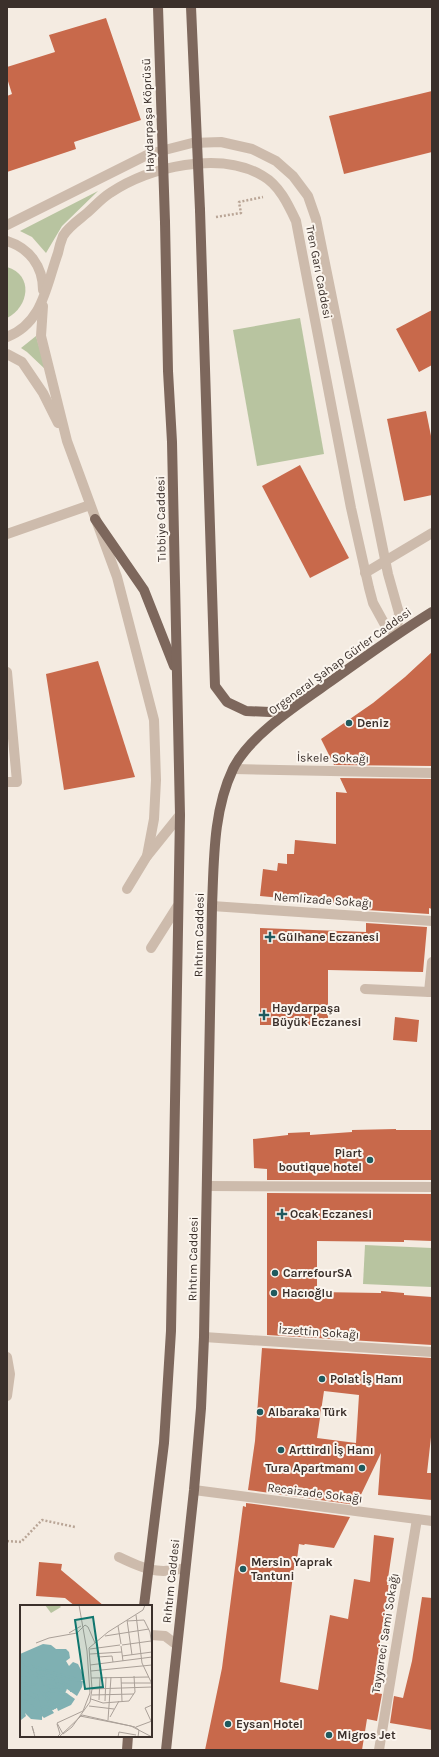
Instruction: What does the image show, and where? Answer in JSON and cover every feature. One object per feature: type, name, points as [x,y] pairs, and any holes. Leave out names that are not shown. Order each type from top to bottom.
[{"type":"main road","name":"Haydarpaşa Köprüsü","points":[[158,7],[165,222]]},
{"type":"main road","points":[[191,7],[200,210],[215,686],[227,702],[246,711],[270,712],[305,700]]},
{"type":"main road","name":"Tıbbiye Caddesi","points":[[165,222],[168,371],[172,442],[180,815]]},
{"type":"main road","points":[[95,519],[144,590],[177,672]]},
{"type":"main road","name":"Orgeneral Şahap Gürler Caddesi","points":[[234,769],[244,752],[257,738],[305,700],[396,634],[432,612]]},
{"type":"main road","name":"Rıhtım Caddesi","points":[[166,1750],[194,1490],[201,1408],[204,1338],[214,849],[221,802],[234,769]]},
{"type":"main road","name":"Rıhtım Caddesi","points":[[144,1605],[164,1444],[171,1331],[177,907],[180,815]]},
{"type":"main road","points":[[126,1750],[128,1737]]},
{"type":"street","points":[[7,226],[149,154],[192,144],[220,142],[252,149],[276,161],[293,176],[308,196],[316,219],[386,560],[399,614],[396,634]]},
{"type":"street","name":"Tren Garı Caddesi","points":[[7,337],[18,332],[30,323],[39,311],[64,236],[110,193],[140,177],[173,168],[211,162],[237,166],[263,176],[283,194],[296,221],[351,508],[372,603],[384,623],[396,634]]},
{"type":"street","name":"Tren Garı Caddesi","points":[[7,241],[17,244],[29,254],[38,266],[43,281],[41,336],[67,441],[117,577],[154,720],[156,780],[154,819],[147,856]]},
{"type":"street","name":"Tren Garı Caddesi","points":[[7,354],[22,362],[43,393],[67,441]]},
{"type":"street","points":[[7,534],[90,505]]},
{"type":"street","points":[[365,573],[432,533]]},
{"type":"street","points":[[7,672],[17,782],[7,782]]},
{"type":"street","name":"İskele Sokağı","points":[[234,769],[432,773]]},
{"type":"street","points":[[127,889],[147,856],[180,815]]},
{"type":"street","name":"Nemlizade Sokağı","points":[[212,906],[432,921]]},
{"type":"street","points":[[151,948],[177,907]]},
{"type":"street","points":[[365,989],[431,992],[432,962]]},
{"type":"street","points":[[207,1186],[432,1187]]},
{"type":"street","name":"İzzettin Sokağı","points":[[204,1338],[432,1352]]},
{"type":"street","points":[[7,1357],[10,1374],[7,1396]]},
{"type":"street","name":"Recaizade Sokağı","points":[[194,1490],[432,1521]]},
{"type":"street","name":"Tayyareci Sami Sokağı","points":[[379,1750],[417,1519]]},
{"type":"street","points":[[119,1557],[148,1570],[169,1572],[185,1568]]},
{"type":"street","points":[[152,1635],[165,1636],[177,1645]]},
{"type":"path","points":[[216,217],[241,213],[239,202],[266,197]]},
{"type":"path","points":[[7,1541],[21,1542],[42,1520],[75,1527]]},
{"type":"green space","points":[[98,191],[62,226],[46,253],[32,237],[20,231]]},
{"type":"green space","points":[[7,267],[16,271],[21,277],[25,284],[25,291],[24,299],[20,307],[7,318]]},
{"type":"green space","points":[[300,318],[324,454],[257,466],[233,330]]},
{"type":"green space","points":[[36,336],[46,370],[21,348]]},
{"type":"green space","points":[[365,1245],[432,1248],[432,1287],[363,1284]]},
{"type":"building","points":[[106,18],[141,120],[74,142],[76,149],[7,172],[7,96],[12,94],[7,78],[7,67],[55,52],[49,35]]},
{"type":"building","points":[[432,91],[432,152],[344,174],[329,116]]},
{"type":"building","points":[[432,310],[432,365],[419,372],[396,329]]},
{"type":"building","points":[[426,411],[432,441],[432,495],[404,501],[387,419]]},
{"type":"building","points":[[300,465],[349,558],[310,578],[262,486]]},
{"type":"building","points":[[432,652],[432,766],[334,765],[321,739],[373,703],[405,677]]},
{"type":"building","points":[[98,661],[135,777],[64,790],[46,674]]},
{"type":"building","points":[[340,778],[432,779],[432,909],[429,908],[429,914],[367,910],[367,906],[260,896],[263,869],[277,871],[278,863],[287,864],[287,854],[294,854],[295,840],[336,844],[336,792],[347,793]]},
{"type":"building","points":[[366,923],[427,927],[423,972],[328,970],[328,1025],[260,1025],[260,928],[366,932]]},
{"type":"building","points":[[395,1017],[419,1020],[417,1042],[393,1040]]},
{"type":"building","points":[[352,1130],[432,1130],[432,1180],[267,1180],[267,1169],[254,1168],[253,1139],[288,1135],[288,1133],[310,1132],[310,1135],[352,1132]]},
{"type":"building","points":[[267,1193],[432,1194],[432,1241],[317,1241],[317,1292],[381,1293],[381,1291],[404,1293],[404,1295],[432,1297],[432,1345],[267,1335]]},
{"type":"building","points":[[262,1348],[432,1358],[432,1428],[427,1473],[432,1473],[432,1500],[378,1495],[381,1453],[356,1505],[248,1490],[255,1441]],"holes":[[[324,1391],[359,1395],[356,1443],[317,1438]]]},
{"type":"building","points":[[246,1503],[350,1517],[334,1548],[299,1544],[296,1567],[294,1567],[280,1682],[318,1690],[330,1615],[348,1619],[354,1579],[370,1582],[374,1535],[394,1538],[387,1585],[389,1585],[372,1692],[382,1694],[377,1721],[367,1719],[362,1750],[205,1750],[222,1668],[243,1506],[246,1507]]},
{"type":"building","points":[[39,1562],[62,1564],[61,1570],[103,1605],[74,1605],[65,1598],[36,1596]]},
{"type":"building","points":[[422,1597],[432,1598],[432,1730],[390,1723],[394,1696],[403,1698],[412,1661]]},
{"type":"place","name":"Deniz","points":[[349,723]]},
{"type":"place","name":"Gülhane Eczanesi","points":[[270,937]]},
{"type":"place","name":"Haydarpaşa Büyük Eczanesi","points":[[264,1015]]},
{"type":"place","name":"Piart boutique hotel","points":[[370,1160]]},
{"type":"place","name":"Ocak Eczanesi","points":[[282,1214]]},
{"type":"place","name":"CarrefourSA","points":[[275,1273]]},
{"type":"place","name":"Hacıoğlu","points":[[274,1293]]},
{"type":"place","name":"Polat İş Hanı","points":[[322,1379]]},
{"type":"place","name":"Albaraka Türk","points":[[260,1412]]},
{"type":"place","name":"Arttirdi İş Hanı","points":[[281,1450]]},
{"type":"place","name":"Tura Apartmanı","points":[[362,1468]]},
{"type":"place","name":"Mersin Yaprak Tantuni","points":[[243,1569]]},
{"type":"place","name":"Eysan Hotel","points":[[228,1724]]},
{"type":"place","name":"Migros Jet","points":[[329,1735]]}]
